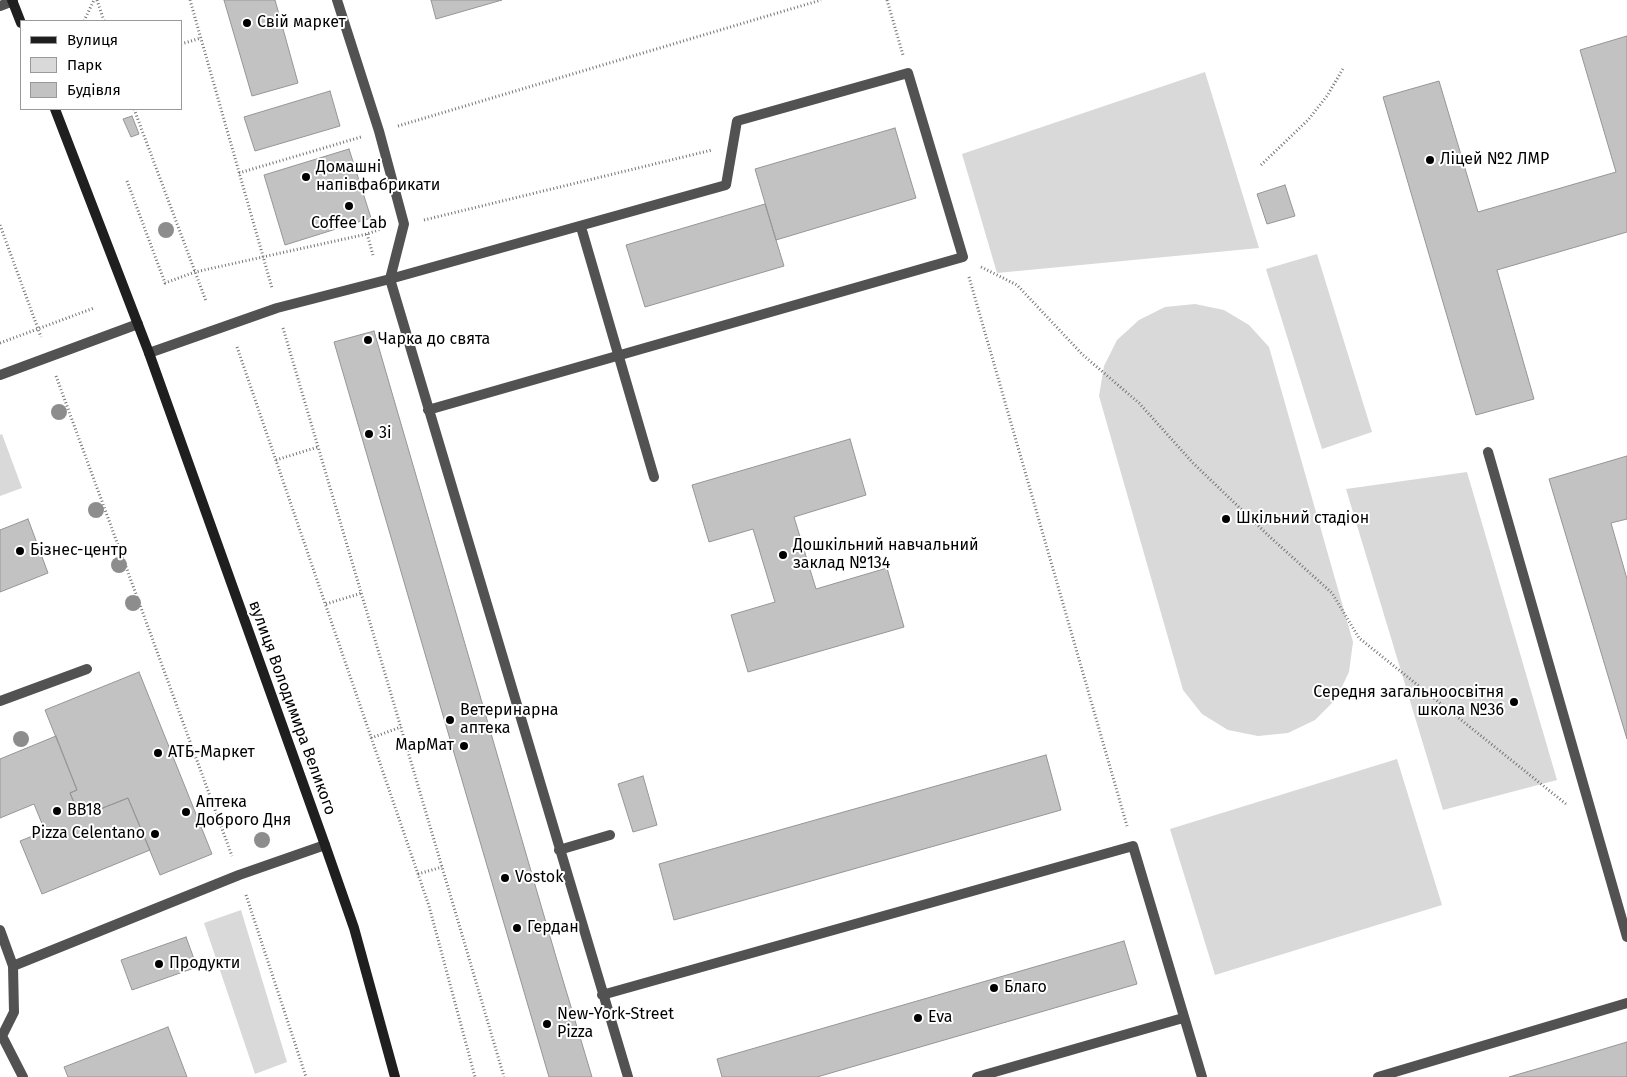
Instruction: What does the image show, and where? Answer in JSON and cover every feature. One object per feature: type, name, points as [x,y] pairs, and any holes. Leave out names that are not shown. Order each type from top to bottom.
[{"type":"main road","points":[[12,0],[20,20]]},
{"type":"main road","name":"вулиця Володимира Великого","points":[[55,110],[149,353],[325,845],[354,928],[395,1077]]},
{"type":"lane","points":[[0,6],[12,0]]},
{"type":"lane","points":[[337,0],[379,131],[404,224],[390,279],[628,1077]]},
{"type":"lane","points":[[149,353],[278,308],[390,279],[726,185],[737,121],[908,73],[963,257],[428,410]]},
{"type":"lane","points":[[581,226],[654,477]]},
{"type":"lane","points":[[0,376],[138,324]]},
{"type":"lane","points":[[1488,452],[1627,937]]},
{"type":"lane","points":[[0,701],[88,669]]},
{"type":"lane","points":[[559,850],[610,835]]},
{"type":"lane","points":[[13,966],[239,875],[325,845]]},
{"type":"lane","points":[[602,995],[1133,846],[1202,1077]]},
{"type":"lane","points":[[0,930],[13,966],[14,1012],[2,1036],[2,1040],[23,1077]]},
{"type":"lane","points":[[1378,1077],[1627,1004]]},
{"type":"lane","points":[[977,1077],[1183,1018]]},
{"type":"path","points":[[85,20],[96,0]]},
{"type":"path","points":[[96,0],[104,20]]},
{"type":"path","points":[[190,0],[278,308]]},
{"type":"path","points":[[239,173],[821,0]]},
{"type":"path","points":[[887,0],[908,73]]},
{"type":"path","points":[[182,44],[201,38]]},
{"type":"path","points":[[1261,165],[1308,120],[1344,67]]},
{"type":"path","points":[[134,110],[206,301]]},
{"type":"path","points":[[356,128],[361,146]]},
{"type":"path","points":[[404,224],[732,145]]},
{"type":"path","points":[[127,180],[166,283],[195,272],[368,234],[383,228]]},
{"type":"path","points":[[0,225],[49,358]]},
{"type":"path","points":[[963,257],[1017,285],[1083,355],[1139,403],[1193,463],[1332,593],[1359,638],[1596,827]]},
{"type":"path","points":[[963,257],[1133,846]]},
{"type":"path","points":[[0,343],[94,308]]},
{"type":"path","points":[[284,332],[504,1077]]},
{"type":"path","points":[[237,347],[429,906],[475,1077]]},
{"type":"path","points":[[61,389],[239,875],[268,957],[306,1077]]},
{"type":"path","points":[[276,460],[318,447]]},
{"type":"path","points":[[326,604],[362,593]]},
{"type":"path","points":[[370,738],[401,727]]},
{"type":"path","points":[[418,874],[442,867]]},
{"type":"green space","points":[[1205,72],[1259,248],[997,273],[962,154]]},
{"type":"green space","points":[[1317,254],[1372,432],[1322,449],[1266,269]]},
{"type":"green space","name":"Шкільний стадіон","points":[[1195,304],[1224,310],[1249,325],[1269,347],[1353,642],[1349,672],[1336,699],[1315,720],[1288,733],[1258,736],[1228,730],[1202,714],[1183,690],[1099,396],[1104,366],[1117,340],[1139,320],[1165,307]]},
{"type":"green space","points":[[2,434],[22,488],[0,496],[0,435]]},
{"type":"green space","points":[[1467,472],[1557,780],[1443,810],[1346,489]]},
{"type":"green space","points":[[1397,759],[1442,905],[1215,975],[1170,829]]},
{"type":"green space","points":[[241,910],[287,1062],[255,1074],[204,923]]},
{"type":"building","points":[[224,0],[275,0],[298,83],[252,96]]},
{"type":"building","points":[[431,0],[502,0],[436,19]]},
{"type":"building","points":[[1627,36],[1627,232],[1497,270],[1534,399],[1476,415],[1383,97],[1439,81],[1478,212],[1616,172],[1580,50]]},
{"type":"building","points":[[330,91],[340,126],[255,151],[244,117]]},
{"type":"building","points":[[132,116],[139,134],[131,137],[123,119]]},
{"type":"building","points":[[895,128],[916,198],[776,240],[755,169]]},
{"type":"building","points":[[349,149],[371,218],[285,245],[264,175]]},
{"type":"building","points":[[1285,185],[1295,216],[1267,224],[1257,194]]},
{"type":"building","points":[[765,204],[784,266],[645,307],[626,245]]},
{"type":"building","points":[[374,331],[592,1077],[549,1077],[435,688],[334,342]]},
{"type":"building","name":"Дошкільний навчальний заклад №134","points":[[850,439],[866,495],[794,517],[816,589],[887,568],[904,627],[748,672],[731,615],[775,602],[753,529],[709,542],[692,485]]},
{"type":"building","points":[[1627,456],[1627,519],[1611,523],[1627,579],[1627,739],[1549,479]]},
{"type":"building","name":"Бізнес-центр","points":[[28,519],[48,573],[0,592],[0,530]]},
{"type":"building","points":[[139,672],[212,854],[160,875],[128,798],[80,817],[70,793],[77,790],[45,710]]},
{"type":"building","name":"BB18","points":[[56,736],[77,790],[70,793],[80,817],[128,798],[150,850],[42,894],[20,841],[45,831],[34,804],[0,818],[0,759]]},
{"type":"building","points":[[1046,755],[1061,810],[674,920],[659,864]]},
{"type":"building","points":[[643,776],[657,825],[633,832],[618,784]]},
{"type":"building","name":"Продукти","points":[[186,937],[197,967],[132,990],[121,960]]},
{"type":"building","points":[[1124,941],[1137,984],[817,1077],[722,1077],[717,1059]]},
{"type":"building","points":[[168,1027],[187,1077],[68,1077],[64,1067]]},
{"type":"building","points":[[1627,1042],[1627,1077],[1509,1077],[1557,1063]]},
{"type":"place","name":"Свій маркет","points":[[247,23]]},
{"type":"place","name":"Ліцей №2 ЛМР","points":[[1430,160]]},
{"type":"place","name":"Домашні напівфабрикати","points":[[306,177]]},
{"type":"place","name":"Coffee Lab","points":[[349,206]]},
{"type":"place","name":"Чарка до свята","points":[[368,340]]},
{"type":"place","name":"3і","points":[[369,434]]},
{"type":"place","name":"Шкільний стадіон","points":[[1226,519]]},
{"type":"place","name":"Бізнес-центр","points":[[20,551]]},
{"type":"place","name":"Дошкільний навчальний заклад №134","points":[[783,555]]},
{"type":"place","name":"Середня загальноосвітня школа №36","points":[[1514,702]]},
{"type":"place","name":"Ветеринарна аптека","points":[[450,720]]},
{"type":"place","name":"МарМат","points":[[464,746]]},
{"type":"place","name":"АТБ-Маркет","points":[[158,753]]},
{"type":"place","name":"BB18","points":[[57,811]]},
{"type":"place","name":"Аптека Доброго Дня","points":[[186,812]]},
{"type":"place","name":"Pizza Celentano","points":[[155,834]]},
{"type":"place","name":"Vostok","points":[[505,878]]},
{"type":"place","name":"Гердан","points":[[517,928]]},
{"type":"place","name":"Продукти","points":[[159,964]]},
{"type":"place","name":"Благо","points":[[994,988]]},
{"type":"place","name":"Eva","points":[[918,1018]]},
{"type":"place","name":"New-York-Street Pizza","points":[[547,1024]]}]
